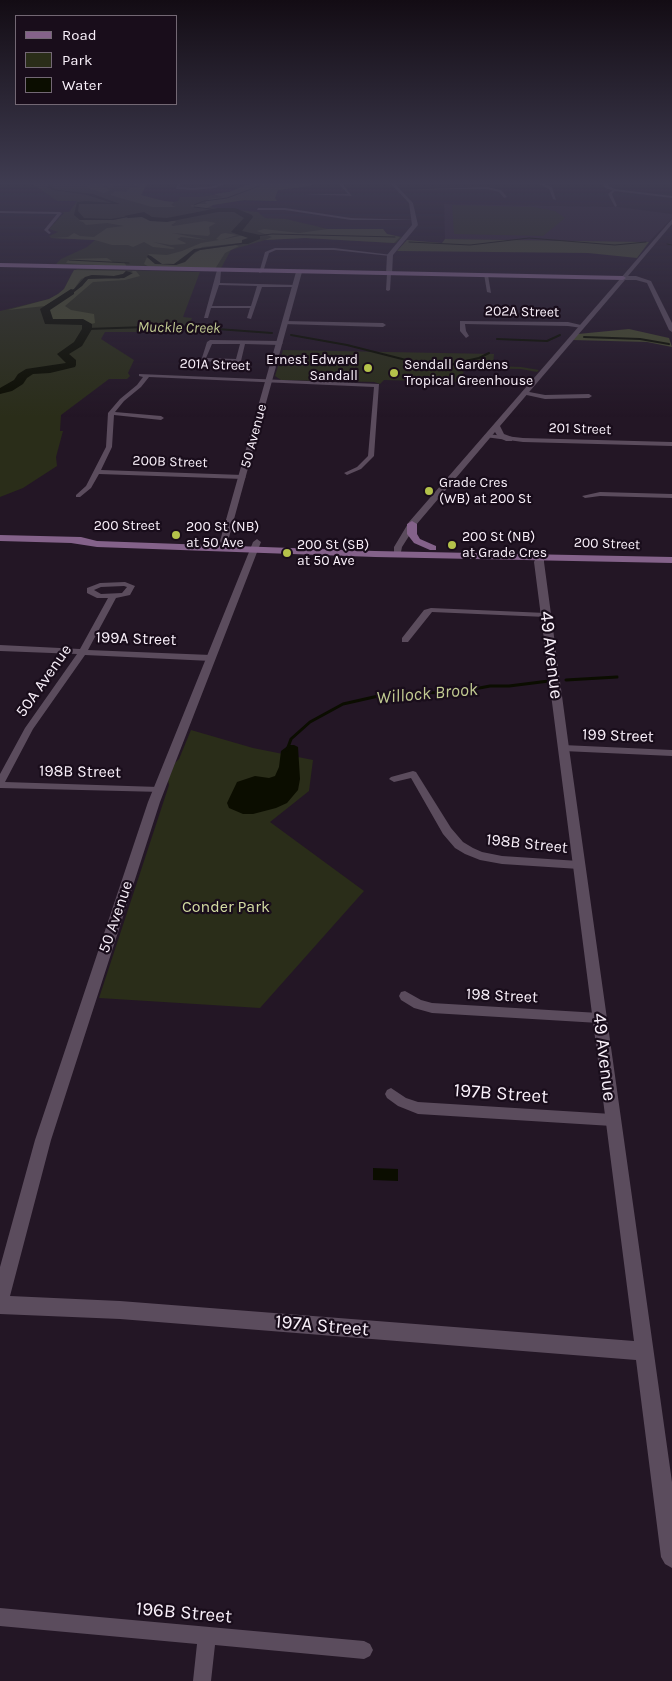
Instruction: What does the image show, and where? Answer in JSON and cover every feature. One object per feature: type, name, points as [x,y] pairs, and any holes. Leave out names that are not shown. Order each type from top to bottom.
[{"type":"main road","points":[[0,265],[144,270],[623,278]]},
{"type":"main road","points":[[412,524],[412,534],[417,541],[433,548]]},
{"type":"main road","name":"200 Street","points":[[0,538],[224,541],[256,546]]},
{"type":"main road","name":"200 Street","points":[[72,540],[97,544],[154,546],[256,546],[672,560]]},
{"type":"main road","points":[[154,546],[216,544],[224,541]]},
{"type":"main road","name":"200 Street","points":[[397,551],[433,548],[496,551],[541,556]]},
{"type":"street","points":[[261,272],[264,260]]},
{"type":"street","points":[[388,290],[390,260]]},
{"type":"street","points":[[397,551],[412,524],[638,260]]},
{"type":"street","points":[[206,317],[220,271]]},
{"type":"street","name":"50 Avenue","points":[[224,541],[299,272]]},
{"type":"street","points":[[486,275],[489,292]]},
{"type":"street","points":[[623,278],[636,278],[649,282],[671,326]]},
{"type":"street","points":[[217,284],[296,286]]},
{"type":"street","points":[[249,318],[260,285]]},
{"type":"street","points":[[210,306],[253,307]]},
{"type":"street","name":"202A Street","points":[[466,336],[462,331],[462,322],[568,324],[582,326]]},
{"type":"street","points":[[285,323],[383,325]]},
{"type":"street","points":[[243,342],[238,361],[203,360],[210,342],[243,342],[280,343]]},
{"type":"street","name":"201A Street","points":[[111,413],[144,375],[377,384],[371,456],[359,468],[347,473]]},
{"type":"street","points":[[524,393],[545,397],[589,396]]},
{"type":"street","points":[[78,496],[86,490],[109,447],[111,413],[161,418]]},
{"type":"street","points":[[496,426],[501,435],[509,439]]},
{"type":"street","name":"201 Street","points":[[487,436],[509,439],[672,444]]},
{"type":"street","name":"200B Street","points":[[96,472],[243,477]]},
{"type":"street","points":[[585,496],[600,494],[672,496]]},
{"type":"street","name":"50 Avenue","points":[[0,1303],[23,1210],[46,1131],[159,790],[256,546]]},
{"type":"street","name":"49 Avenue","points":[[541,556],[539,562],[562,748],[672,1558]]},
{"type":"street","name":"50A Avenue","points":[[0,784],[29,728],[83,652],[113,596]]},
{"type":"street","points":[[405,640],[427,612],[431,610],[546,615]]},
{"type":"street","name":"199A Street","points":[[0,648],[211,658]]},
{"type":"street","name":"199 Street","points":[[562,748],[672,753]]},
{"type":"street","name":"198B Street","points":[[394,779],[413,774],[447,831],[459,845],[468,851],[480,856],[502,860],[579,865]]},
{"type":"street","name":"198B Street","points":[[0,784],[159,790]]},
{"type":"street","name":"198 Street","points":[[405,996],[418,1004],[432,1008],[599,1018]]},
{"type":"street","name":"197B Street","points":[[391,1094],[402,1102],[418,1108],[612,1120]]},
{"type":"street","name":"197A Street","points":[[0,1303],[120,1310],[644,1352]]},
{"type":"street","name":"196B Street","points":[[0,1617],[364,1650]]},
{"type":"street","points":[[202,1681],[207,1637]]},
{"type":"green space","points":[[60,260],[225,260],[220,270],[54,266]]},
{"type":"green space","points":[[68,260],[111,260],[124,262],[127,267],[66,263]]},
{"type":"green space","points":[[146,260],[151,260],[176,265],[183,260],[220,260],[215,269],[151,268],[144,264]]},
{"type":"green space","points":[[156,260],[180,260],[174,264],[160,263]]},
{"type":"green space","points":[[77,269],[200,272],[183,317],[192,318],[188,328],[171,327],[149,332],[105,332],[101,339],[134,360],[128,373],[130,376],[127,379],[109,379],[61,415],[60,431],[63,431],[56,457],[57,466],[23,488],[0,497],[0,311],[49,299],[64,289],[72,273]]},
{"type":"green space","points":[[74,270],[126,271],[123,274],[114,276],[92,275],[81,279],[74,289],[45,306],[8,310],[49,299],[58,294],[64,289]]},
{"type":"green space","points":[[136,271],[140,276],[125,280],[93,282],[65,306],[71,310],[94,314],[95,323],[91,324],[82,320],[54,322],[50,320],[47,308],[82,286],[88,279],[94,277],[119,279]]},
{"type":"green space","points":[[629,329],[669,338],[672,347],[647,342],[573,340],[578,334]]},
{"type":"green space","points":[[283,350],[494,354],[493,366],[539,370],[537,372],[521,369],[464,368],[462,382],[384,380],[380,384],[374,382],[281,380],[275,376]]},
{"type":"green space","name":"Conder Park","points":[[191,730],[253,748],[313,760],[309,791],[270,822],[364,891],[260,1008],[99,998],[169,785],[168,780]]},
{"type":"water","points":[[151,260],[157,260],[162,264],[174,264],[179,260],[187,260],[176,265],[155,264]]},
{"type":"water","points":[[126,271],[133,273],[124,278],[88,279],[73,293],[45,306],[74,289],[85,277],[92,275],[114,276],[123,274]]},
{"type":"water","points":[[289,745],[298,747],[300,779],[298,790],[287,803],[253,814],[243,814],[229,808],[227,803],[237,782],[255,776],[269,778],[275,776],[279,767],[281,751]]},
{"type":"water","points":[[373,1168],[398,1169],[398,1181],[373,1180]]},
{"type":"waterway","points":[[78,260],[129,263]]},
{"type":"waterway","points":[[0,391],[8,389],[19,382],[22,376],[30,371],[50,370],[71,365],[72,362],[62,354],[78,344],[87,329],[87,324],[83,322],[49,322],[45,309],[71,292]]},
{"type":"waterway","name":"Muckle Creek","points":[[87,329],[176,326],[272,333]]},
{"type":"waterway","name":"Muckle Creek","points":[[291,335],[347,345],[410,361],[420,368],[445,368],[456,363],[479,358],[489,353]]},
{"type":"waterway","name":"Muckle Creek","points":[[497,339],[547,341],[560,335]]},
{"type":"waterway","name":"Muckle Creek","points":[[584,337],[640,339],[669,344]]},
{"type":"waterway","name":"Willock Brook","points":[[566,680],[617,677]]},
{"type":"waterway","name":"Willock Brook","points":[[287,750],[291,739],[310,722],[343,704],[396,692],[453,693],[490,686],[509,686],[549,681]]},
{"type":"place","name":"Ernest Edward Sandall","points":[[368,368]]},
{"type":"place","name":"Sendall Gardens Tropical Greenhouse","points":[[394,373]]},
{"type":"place","name":"Grade Cres (WB) at 200 St","points":[[429,491]]},
{"type":"place","name":"200 St (NB) at 50 Ave","points":[[176,535]]},
{"type":"place","name":"200 St (NB) at Grade Cres","points":[[452,545]]},
{"type":"place","name":"200 St (SB) at 50 Ave","points":[[287,553]]}]
